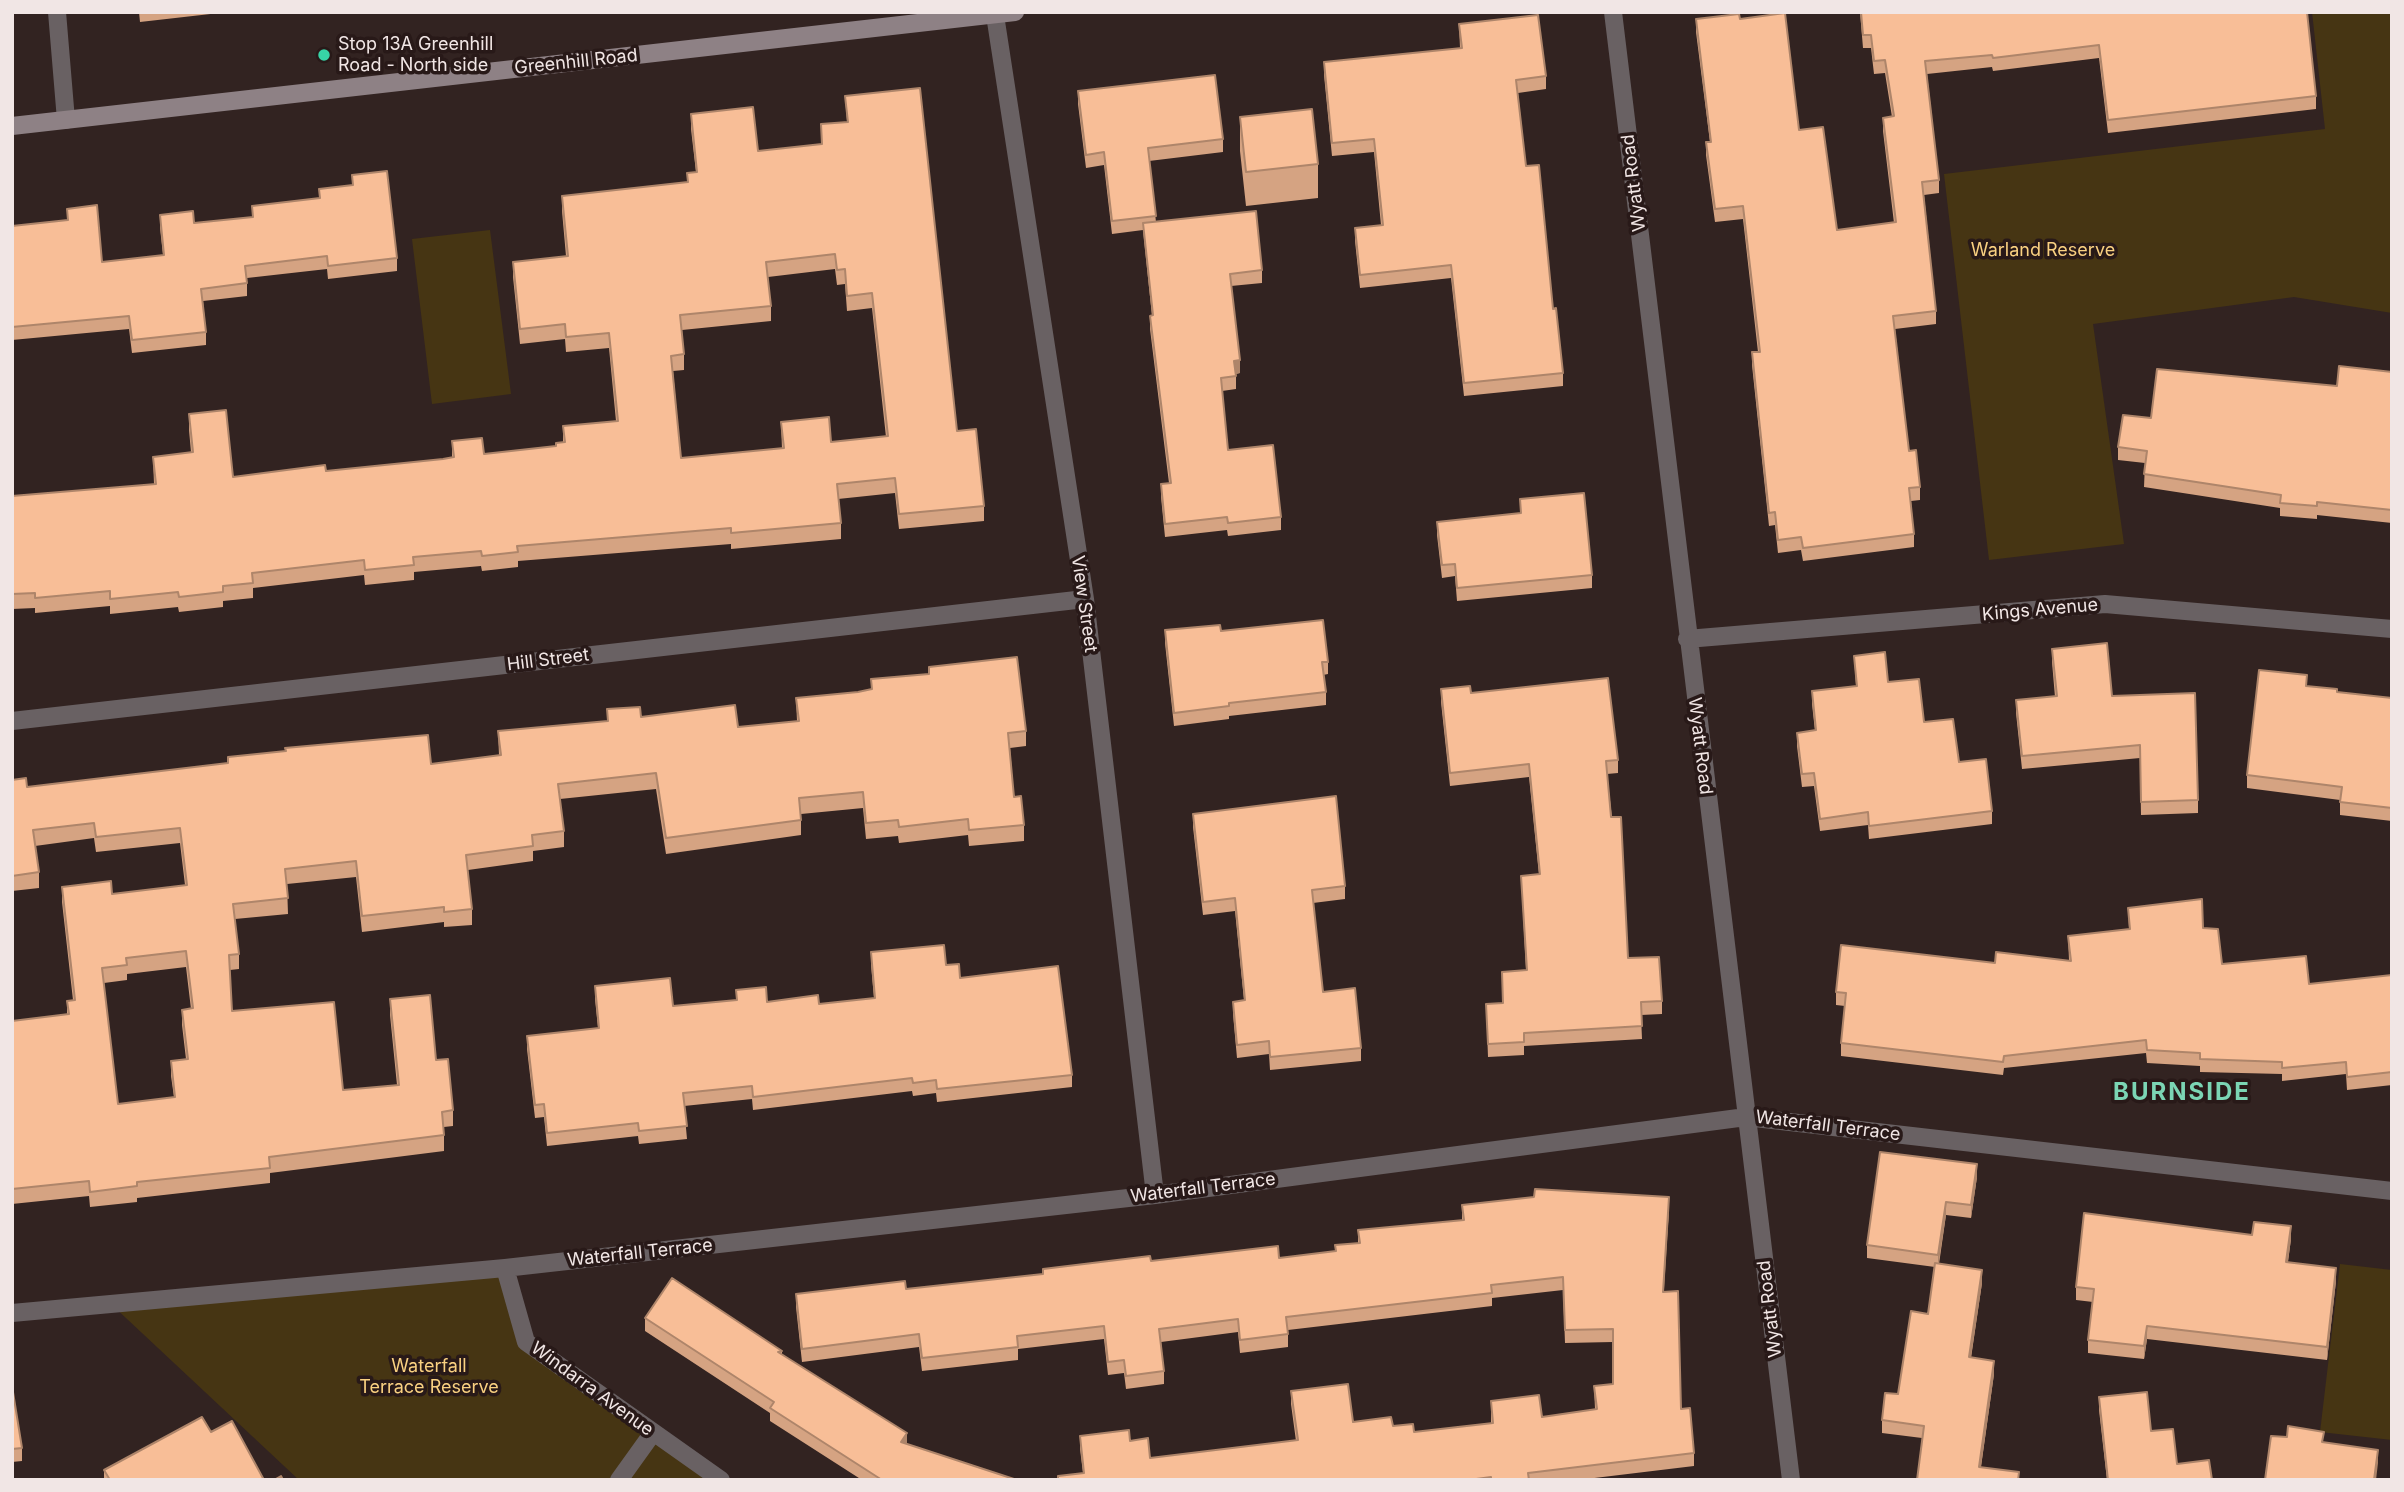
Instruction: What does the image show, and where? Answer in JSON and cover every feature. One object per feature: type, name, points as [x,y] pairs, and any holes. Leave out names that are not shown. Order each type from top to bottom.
[{"type":"main road","name":"Greenhill Road","points":[[12,126],[1015,12]]},
{"type":"street","points":[[57,12],[66,120]]},
{"type":"street","name":"Wyatt Road","points":[[1613,12],[1791,1480]]},
{"type":"street","name":"View Street","points":[[995,15],[1085,599],[1155,1195]]},
{"type":"street","name":"Hill Street","points":[[12,721],[1085,599]]},
{"type":"street","name":"Kings Avenue","points":[[1687,639],[2105,604],[2392,629]]},
{"type":"street","name":"Waterfall Terrace","points":[[12,1313],[505,1268],[1155,1195],[1746,1117],[2392,1191]]},
{"type":"street","name":"Windarra Avenue","points":[[505,1268],[526,1342],[652,1434],[721,1480]]},
{"type":"street","points":[[619,1480],[652,1434]]},
{"type":"green space","name":"Warland Reserve","points":[[2312,12],[2392,12],[2392,313],[2294,297],[2093,324],[2124,544],[1989,560],[1944,174],[2325,129]]},
{"type":"green space","points":[[490,230],[511,394],[432,404],[412,239]]},
{"type":"green space","points":[[2340,1264],[2392,1270],[2392,1440],[2320,1432]]},
{"type":"green space","name":"Waterfall Terrace Reserve","points":[[505,1268],[526,1342],[721,1480],[299,1480],[111,1304]]},
{"type":"building","points":[[1861,12],[2307,12],[2316,96],[2108,120],[2099,45],[1993,58],[1992,55],[1925,61],[1939,180],[1922,182],[1936,311],[1893,316],[1909,451],[1916,450],[1920,487],[1909,488],[1914,534],[1803,548],[1801,537],[1778,540],[1775,512],[1769,513],[1752,352],[1760,352],[1743,206],[1715,209],[1706,142],[1711,142],[1696,19],[1739,14],[1740,19],[1785,13],[1799,130],[1823,127],[1837,230],[1896,222],[1883,118],[1894,116],[1885,60],[1874,61],[1871,35],[1863,35]]},
{"type":"building","points":[[1538,15],[1546,76],[1516,80],[1526,166],[1539,165],[1553,309],[1556,308],[1563,373],[1464,383],[1451,265],[1360,275],[1355,228],[1383,225],[1374,139],[1332,143],[1324,62],[1462,48],[1459,24]]},
{"type":"building","points":[[1215,75],[1223,139],[1148,148],[1156,216],[1112,221],[1104,152],[1086,155],[1078,91]]},
{"type":"building","points":[[920,88],[957,431],[976,429],[984,506],[899,514],[895,478],[837,484],[841,523],[731,533],[731,528],[517,546],[518,552],[482,556],[481,551],[413,557],[414,565],[365,570],[364,560],[252,573],[253,583],[223,586],[223,592],[179,597],[178,592],[110,599],[110,591],[35,598],[35,593],[12,594],[12,496],[156,484],[153,457],[193,452],[189,414],[226,410],[233,477],[325,465],[326,471],[443,459],[454,457],[452,441],[482,438],[484,454],[556,446],[556,443],[565,442],[563,426],[618,421],[609,333],[566,337],[565,324],[520,329],[513,262],[568,256],[562,196],[688,182],[687,173],[697,172],[691,114],[753,107],[758,151],[822,144],[821,124],[848,122],[845,96]],"holes":[[[835,254],[837,270],[845,269],[847,296],[872,293],[888,436],[831,442],[829,417],[781,422],[784,448],[681,458],[671,356],[684,354],[680,315],[771,306],[766,262]]]},
{"type":"building","points":[[1312,109],[1318,164],[1246,172],[1240,117]]},
{"type":"building","points":[[387,171],[397,258],[328,266],[327,256],[245,266],[247,283],[201,289],[206,332],[132,340],[129,316],[12,327],[12,226],[68,220],[67,209],[97,205],[102,262],[164,255],[160,215],[193,211],[194,223],[253,217],[252,206],[320,198],[319,189],[353,185],[352,175]]},
{"type":"building","points":[[1256,211],[1262,270],[1230,274],[1240,360],[1234,361],[1236,376],[1221,378],[1228,450],[1273,445],[1281,517],[1228,523],[1227,517],[1165,524],[1161,484],[1171,483],[1150,316],[1153,315],[1143,223]]},
{"type":"building","points":[[2339,366],[2392,372],[2392,510],[2317,502],[2317,506],[2280,503],[2281,495],[2144,474],[2147,451],[2118,447],[2123,415],[2151,418],[2157,369],[2337,386]]},
{"type":"building","points":[[1584,493],[1592,575],[1457,588],[1455,564],[1442,565],[1437,522],[1521,513],[1520,499]]},
{"type":"building","points":[[1323,620],[1328,662],[1322,662],[1326,692],[1229,703],[1229,706],[1174,713],[1165,630],[1220,625],[1221,631]]},
{"type":"building","points":[[2107,643],[2112,696],[2195,693],[2198,800],[2141,802],[2140,745],[2022,756],[2016,700],[2057,696],[2052,649]]},
{"type":"building","points":[[1885,652],[1888,682],[1919,679],[1924,722],[1953,719],[1959,762],[1986,759],[1992,811],[1869,826],[1868,812],[1820,819],[1814,773],[1802,774],[1797,733],[1816,730],[1812,691],[1857,686],[1854,656]]},
{"type":"building","points":[[1017,657],[1026,731],[1008,733],[1014,797],[1021,796],[1024,825],[969,830],[968,819],[899,827],[898,820],[866,823],[863,792],[799,798],[801,820],[666,838],[656,773],[558,784],[564,831],[532,835],[533,846],[466,855],[472,909],[444,912],[444,907],[362,916],[356,861],[285,869],[288,898],[233,904],[239,954],[229,955],[232,1011],[334,1002],[343,1090],[399,1085],[390,999],[430,995],[436,1060],[448,1059],[453,1110],[442,1112],[444,1135],[269,1157],[270,1168],[137,1182],[137,1186],[90,1192],[89,1181],[12,1189],[12,1021],[69,1014],[67,1001],[75,1000],[62,887],[111,881],[112,894],[187,885],[180,828],[96,837],[94,823],[33,830],[39,872],[12,876],[12,780],[26,778],[27,787],[228,763],[228,757],[286,751],[285,748],[428,735],[431,764],[501,755],[498,731],[608,721],[607,709],[640,707],[641,717],[735,705],[738,727],[799,721],[796,698],[872,689],[871,679],[929,674],[929,667]],"holes":[[[186,951],[193,1008],[182,1010],[188,1059],[171,1061],[175,1097],[118,1104],[102,968],[127,965],[126,958]]]},
{"type":"building","points":[[2259,670],[2307,675],[2306,686],[2392,698],[2392,808],[2340,802],[2342,787],[2247,775]]},
{"type":"building","points":[[1608,678],[1618,760],[1606,761],[1611,817],[1621,817],[1628,958],[1659,957],[1662,1001],[1641,1002],[1642,1026],[1524,1033],[1524,1042],[1488,1044],[1486,1004],[1503,1003],[1502,972],[1527,970],[1521,876],[1540,874],[1529,764],[1450,773],[1441,689],[1470,686],[1471,693]]},
{"type":"building","points":[[1336,796],[1345,886],[1312,890],[1323,992],[1355,988],[1361,1048],[1270,1057],[1269,1041],[1237,1045],[1233,1002],[1245,1000],[1235,898],[1203,902],[1193,814]]},
{"type":"building","points":[[2202,899],[2203,928],[2218,929],[2222,964],[2306,956],[2309,984],[2392,975],[2392,1072],[2347,1077],[2346,1062],[2282,1068],[2282,1062],[2200,1059],[2200,1053],[2147,1050],[2146,1040],[2004,1056],[2003,1062],[1841,1043],[1846,993],[1836,992],[1841,945],[1995,963],[1996,952],[2071,961],[2068,936],[2130,929],[2128,908]]},
{"type":"building","points":[[944,945],[946,965],[959,964],[960,978],[1058,966],[1072,1075],[937,1089],[936,1080],[913,1083],[912,1078],[753,1097],[752,1086],[683,1093],[687,1126],[639,1131],[638,1123],[547,1133],[544,1104],[535,1105],[527,1036],[599,1028],[595,986],[670,978],[673,1006],[737,1000],[736,990],[766,987],[767,1002],[818,995],[819,1004],[875,998],[871,952]]},
{"type":"building","points":[[1880,1152],[1977,1164],[1971,1205],[1946,1202],[1938,1255],[1867,1245]]},
{"type":"building","points":[[1535,1189],[1669,1197],[1663,1292],[1678,1291],[1681,1409],[1690,1408],[1694,1453],[1528,1473],[1529,1480],[1491,1480],[1491,1477],[1469,1480],[1058,1480],[1058,1476],[1084,1473],[1080,1436],[1129,1430],[1130,1441],[1148,1438],[1150,1458],[1298,1440],[1291,1391],[1348,1384],[1353,1422],[1391,1417],[1393,1426],[1413,1424],[1414,1432],[1493,1423],[1491,1401],[1539,1395],[1542,1417],[1597,1409],[1594,1386],[1613,1384],[1613,1329],[1565,1330],[1563,1277],[1491,1285],[1492,1293],[1286,1317],[1288,1334],[1240,1340],[1238,1319],[1159,1329],[1164,1371],[1126,1376],[1124,1360],[1108,1362],[1104,1326],[1017,1336],[1018,1347],[922,1358],[919,1334],[802,1349],[796,1294],[905,1281],[906,1289],[1043,1274],[1043,1269],[1150,1256],[1151,1261],[1278,1246],[1279,1258],[1336,1251],[1335,1245],[1360,1243],[1358,1230],[1464,1220],[1462,1205],[1534,1197]]},
{"type":"building","points":[[2084,1213],[2252,1235],[2254,1222],[2291,1226],[2286,1262],[2336,1268],[2327,1347],[2147,1326],[2144,1346],[2088,1340],[2094,1289],[2076,1287]]},
{"type":"building","points":[[1935,1263],[1982,1270],[1969,1357],[1994,1361],[1979,1467],[2019,1472],[2018,1480],[1917,1480],[1924,1426],[1882,1420],[1885,1393],[1898,1394],[1911,1311],[1928,1314]]},
{"type":"building","points":[[672,1278],[782,1351],[778,1352],[907,1433],[901,1442],[1017,1480],[882,1480],[770,1408],[774,1402],[645,1318]]},
{"type":"building","points":[[12,1386],[22,1448],[12,1449]]},
{"type":"building","points":[[2147,1392],[2151,1431],[2173,1429],[2177,1464],[2209,1460],[2212,1480],[2108,1480],[2099,1397]]},
{"type":"building","points":[[202,1417],[211,1432],[232,1421],[264,1480],[110,1480],[104,1470]]},
{"type":"building","points":[[2288,1426],[2324,1432],[2322,1442],[2378,1450],[2374,1480],[2265,1480],[2271,1436],[2287,1437]]},
{"type":"place","name":"Stop 13A Greenhill Road - North side","points":[[324,55]]},
{"type":"district","name":"BURNSIDE","points":[[2182,1093]]}]
